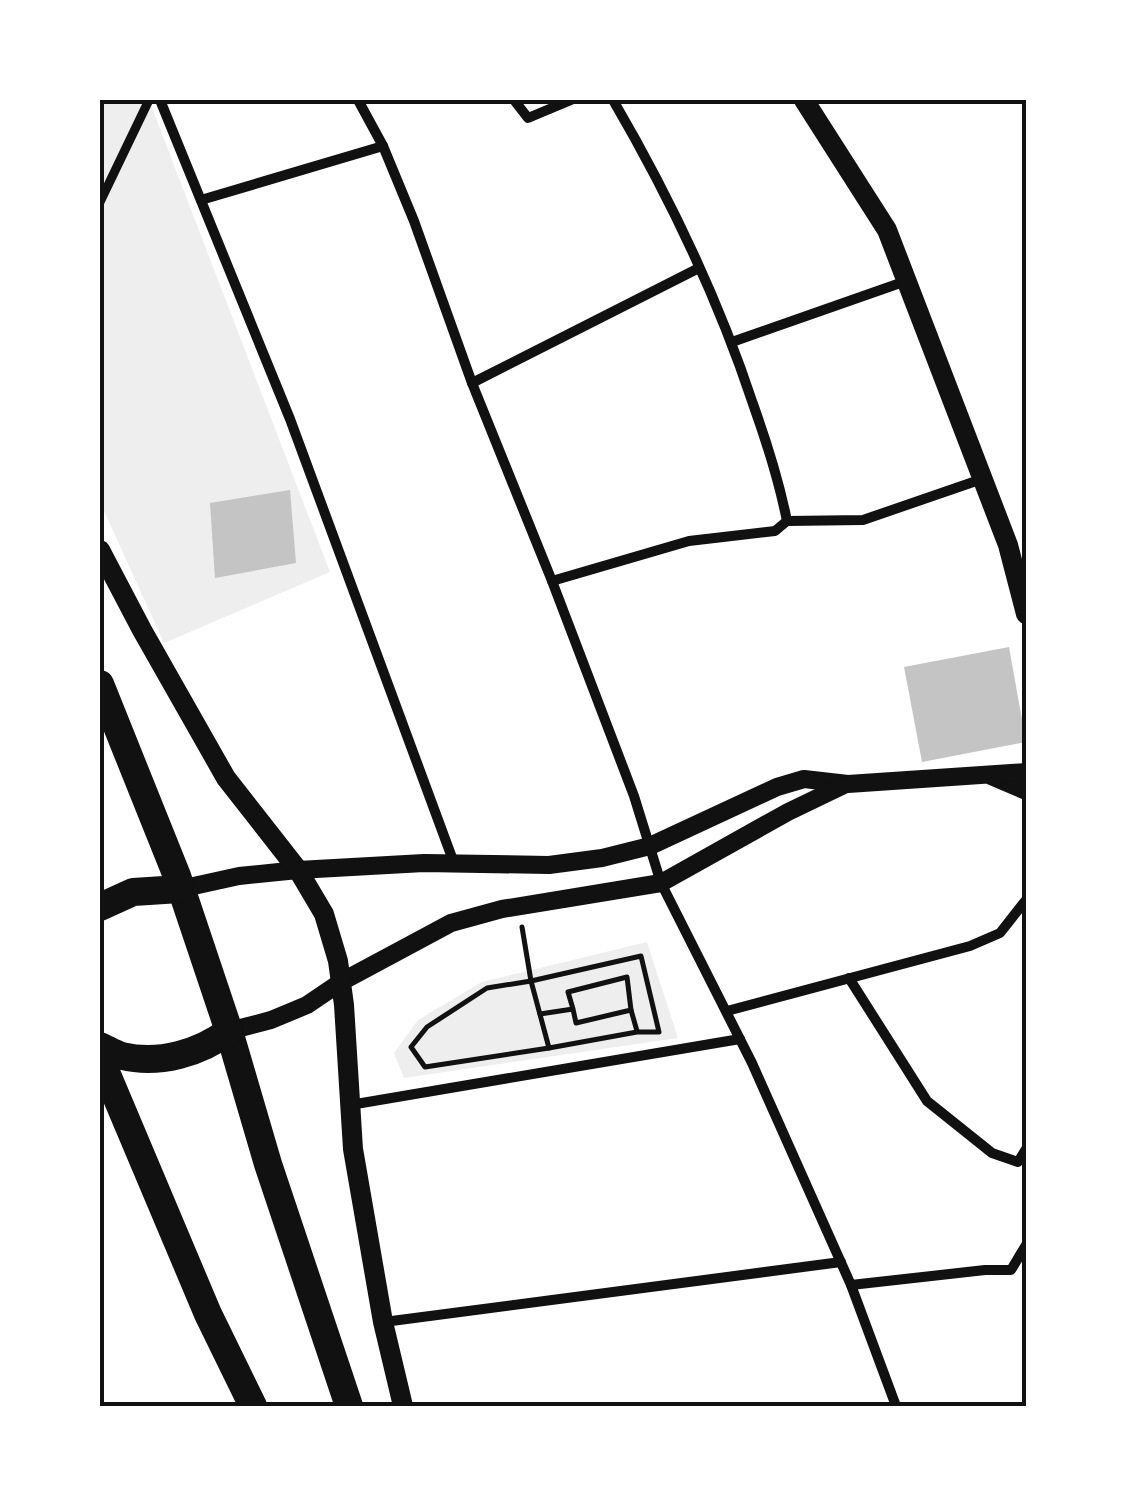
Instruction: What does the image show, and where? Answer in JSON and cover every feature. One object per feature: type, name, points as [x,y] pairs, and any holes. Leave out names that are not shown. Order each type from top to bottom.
[{"type":"highway","points":[[100,684],[177,876],[348,1406]]},
{"type":"highway","points":[[100,907],[133,892],[180,889]]},
{"type":"highway","points":[[100,1046],[122,1056],[152,1058],[212,1044],[229,1030]]},
{"type":"highway","points":[[100,1058],[208,1314],[253,1406]]},
{"type":"main road","points":[[804,100],[887,230],[982,479],[1017,541],[1026,614]]},
{"type":"main road","points":[[100,550],[226,778],[298,870],[324,914],[341,982],[354,1149],[382,1322],[402,1406]]},
{"type":"street","points":[[100,202],[149,100]]},
{"type":"street","points":[[160,100],[290,419],[454,863]]},
{"type":"street","points":[[358,100],[383,146],[414,221],[472,383],[634,796],[660,883],[740,1038],[851,1285],[896,1406]]},
{"type":"street","points":[[514,100],[528,118],[571,100]]},
{"type":"street","points":[[613,100],[653,168],[732,342],[779,481],[787,522]]},
{"type":"street","points":[[201,200],[383,146]]},
{"type":"street","points":[[472,383],[699,268]]},
{"type":"street","points":[[732,342],[907,280]]},
{"type":"street","points":[[552,582],[689,541],[775,530],[787,522],[863,520],[982,479]]},
{"type":"street","points":[[180,889],[239,876],[298,870],[454,863],[550,865],[602,858],[650,846],[777,786],[804,779],[848,784],[1026,772]]},
{"type":"street","points":[[986,774],[1026,790]]},
{"type":"street","points":[[229,1030],[271,1020],[307,1005],[341,982],[450,923],[518,906],[660,883],[788,812],[848,784]]},
{"type":"street","points":[[726,1011],[970,946],[1000,932],[1026,900]]},
{"type":"street","points":[[848,978],[928,1101],[992,1153],[1018,1162],[1026,1149]]},
{"type":"street","points":[[350,1105],[740,1038]]},
{"type":"street","points":[[851,1285],[1011,1270],[1026,1245]]},
{"type":"street","points":[[382,1322],[840,1262]]},
{"type":"path","points":[[518,906],[531,981],[549,1048]]},
{"type":"path","points":[[641,956],[659,1032],[637,1032],[425,1066],[411,1046],[427,1026],[486,988],[641,956]]},
{"type":"path","points":[[632,1010],[576,1023],[568,992],[627,977],[637,1032]]},
{"type":"path","points":[[540,1014],[573,1009]]},
{"type":"shaded area","points":[[100,100],[149,100],[330,572],[164,643],[100,502]]},
{"type":"shaded area","points":[[647,942],[678,1038],[404,1078],[394,1053],[418,1020],[482,982]]},
{"type":"building","points":[[290,490],[296,563],[215,578],[210,503]]},
{"type":"building","points":[[1009,647],[1026,742],[922,762],[904,667]]}]
